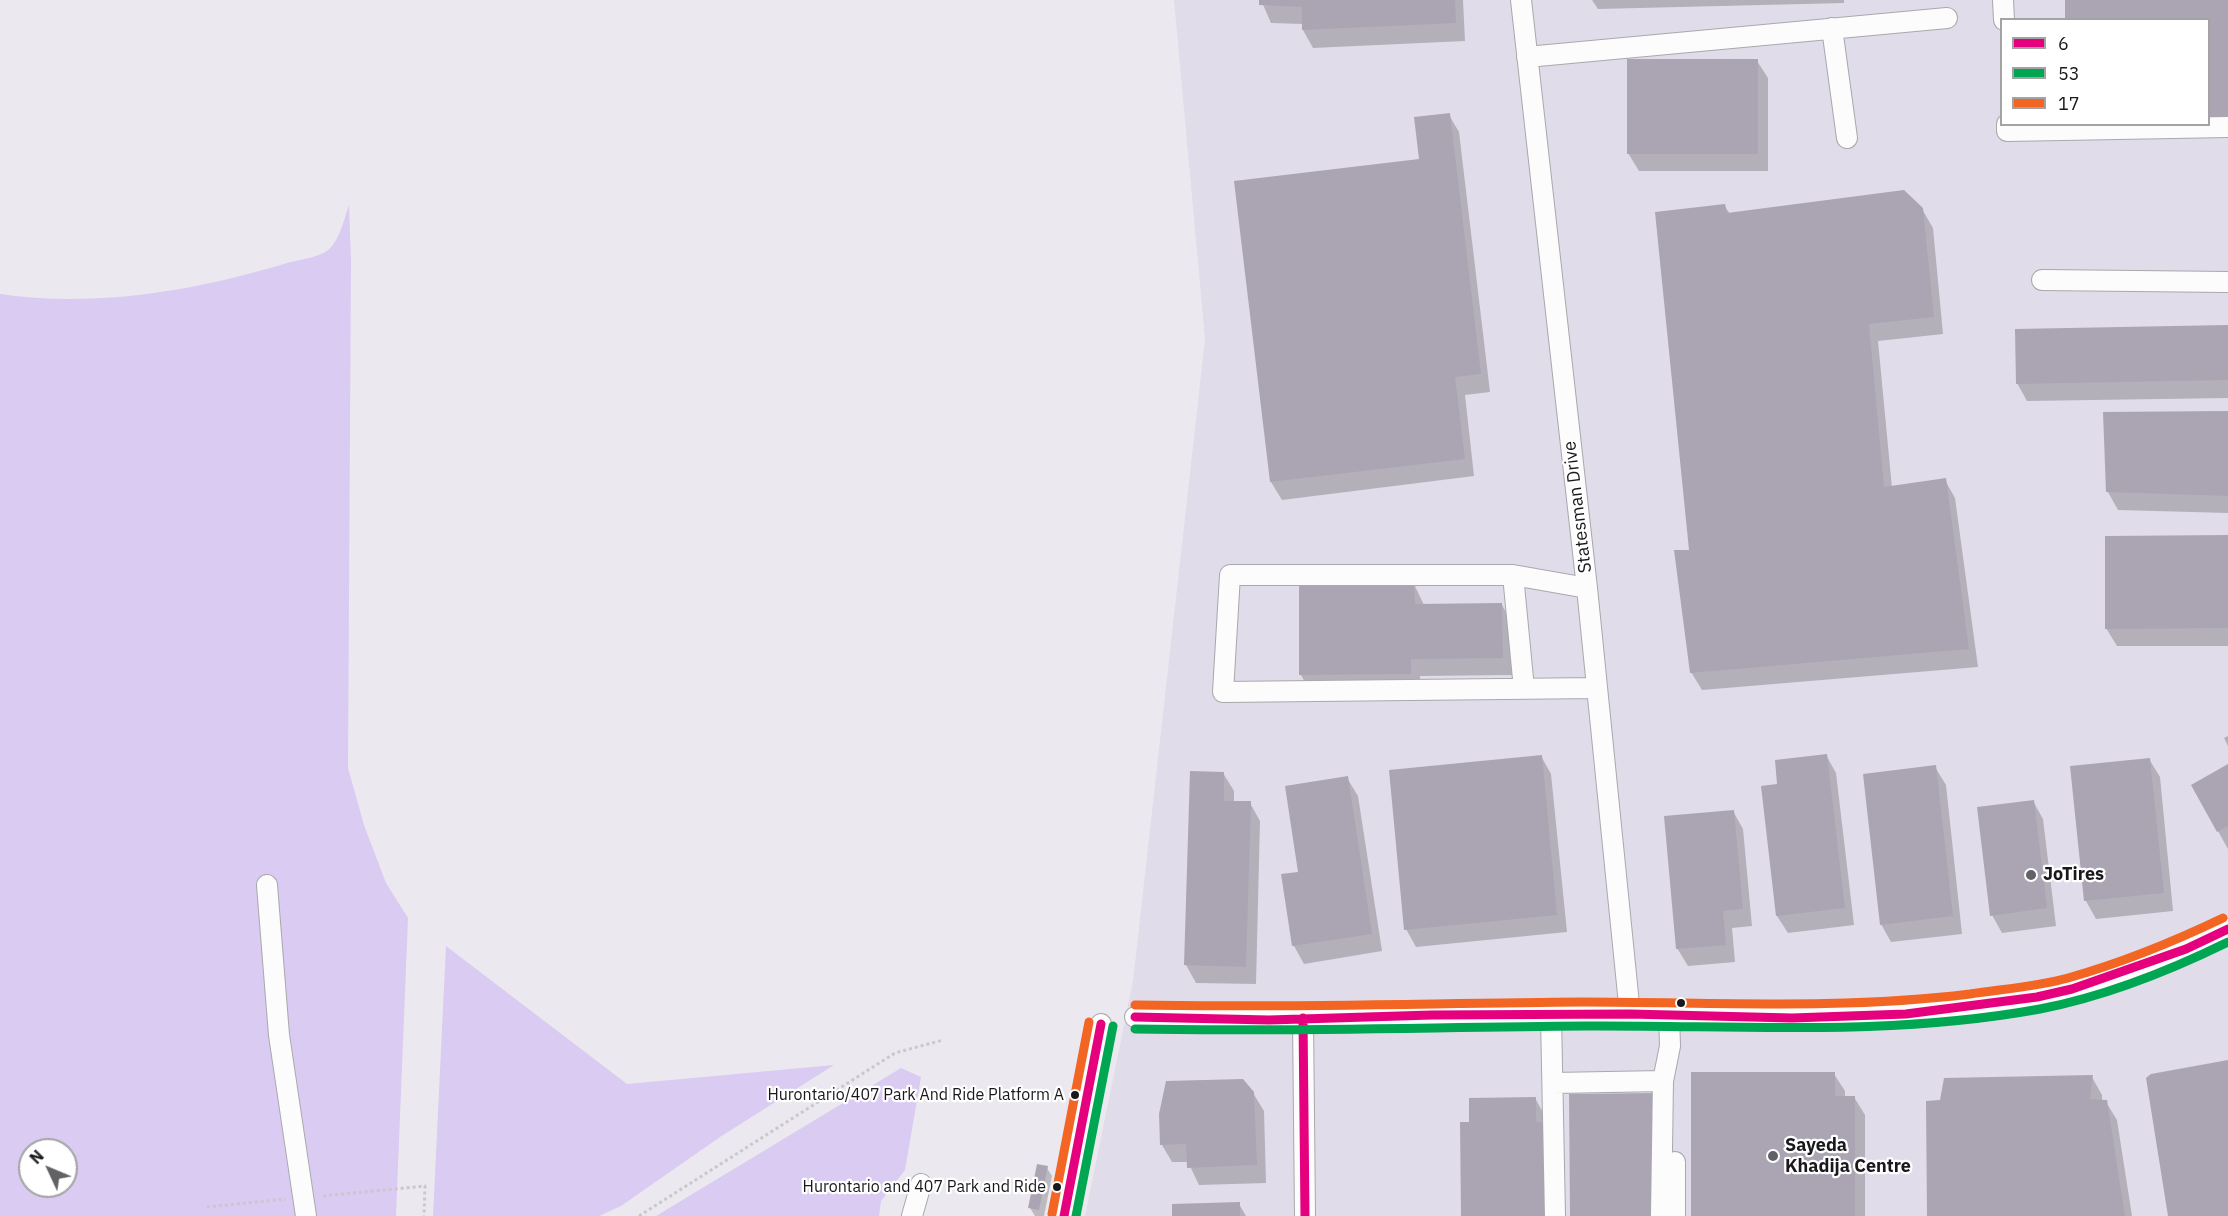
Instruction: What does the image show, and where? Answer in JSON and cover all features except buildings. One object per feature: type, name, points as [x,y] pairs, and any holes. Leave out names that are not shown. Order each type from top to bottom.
[{"type":"street","name":"Statesman Drive","points":[[1521,0],[1587,588],[1630,1014]]},
{"type":"street","points":[[2003,0],[2004,18]]},
{"type":"street","points":[[1527,57],[1947,18]]},
{"type":"street","points":[[1832,28],[1847,138]]},
{"type":"street","points":[[2007,126],[2007,131],[2228,127]]},
{"type":"street","points":[[2042,280],[2228,282]]},
{"type":"street","points":[[1587,588],[1513,575],[1230,575],[1223,692],[1597,688]]},
{"type":"street","points":[[1513,575],[1524,689]]},
{"type":"street","points":[[267,885],[279,1035],[306,1207]]},
{"type":"street","points":[[1135,1017],[1303,1018],[1670,1014],[1792,1018],[1906,1014],[2037,997],[2072,989],[2186,949],[2228,929]]},
{"type":"street","points":[[1661,1216],[1663,1081],[1668,1056],[1670,1014]]},
{"type":"street","points":[[1551,1016],[1555,1216]]},
{"type":"street","points":[[1303,1018],[1305,1216]]},
{"type":"street","points":[[1064,1216],[1101,1024]]},
{"type":"street","points":[[1668,1056],[1674,1072],[1675,1216]]},
{"type":"street","points":[[1553,1083],[1663,1081]]},
{"type":"street","points":[[912,1216],[921,1184]]},
{"type":"path","points":[[639,1216],[895,1053],[943,1040]]},
{"type":"path","points":[[207,1207],[306,1207],[425,1186],[424,1216]]},
{"type":"shaded area","points":[[1174,0],[2228,0],[2228,1216],[1085,1216],[1133,981],[1205,339]]},
{"type":"shaded area","points":[[349,205],[351,260],[348,768],[364,825],[386,883],[408,918],[396,1216],[0,1216],[0,294],[36,298],[108,298],[179,289],[250,274],[324,253],[336,241]]},
{"type":"shaded area","points":[[446,946],[627,1084],[834,1065],[720,1137],[621,1206],[599,1216],[433,1216]]},
{"type":"shaded area","points":[[901,1068],[921,1077],[905,1170],[881,1201],[879,1216],[656,1216]]},
{"type":"transit line","name":"17","points":[[1135,1005],[1303,1006],[1583,1002],[1825,1004],[1922,999],[2044,984],[2068,978],[2147,951],[2223,918]]},
{"type":"transit line","name":"6","points":[[1135,1017],[1269,1020],[1432,1015],[1630,1014],[1792,1018],[1906,1014],[2037,997],[2072,989],[2186,949],[2228,929]]},
{"type":"transit line","name":"53","points":[[1135,1029],[1304,1030],[1585,1026],[1813,1028],[1926,1023],[1983,1018],[2064,1004],[2112,990],[2160,972],[2228,942]]},
{"type":"transit line","name":"6","points":[[1303,1018],[1305,1216]]},
{"type":"transit line","name":"17","points":[[1052,1214],[1089,1022]]},
{"type":"transit line","name":"6","points":[[1064,1216],[1101,1024]]},
{"type":"transit line","name":"53","points":[[1076,1216],[1113,1026]]},
{"type":"place","name":"JoTires","points":[[2031,875]]},
{"type":"place","name":"Hurontario/407 Park And Ride Platform A","points":[[1075,1095]]},
{"type":"place","name":"Sayeda Khadija Centre","points":[[1773,1156]]},
{"type":"place","name":"Hurontario and 407 Park and Ride","points":[[1057,1187]]}]
